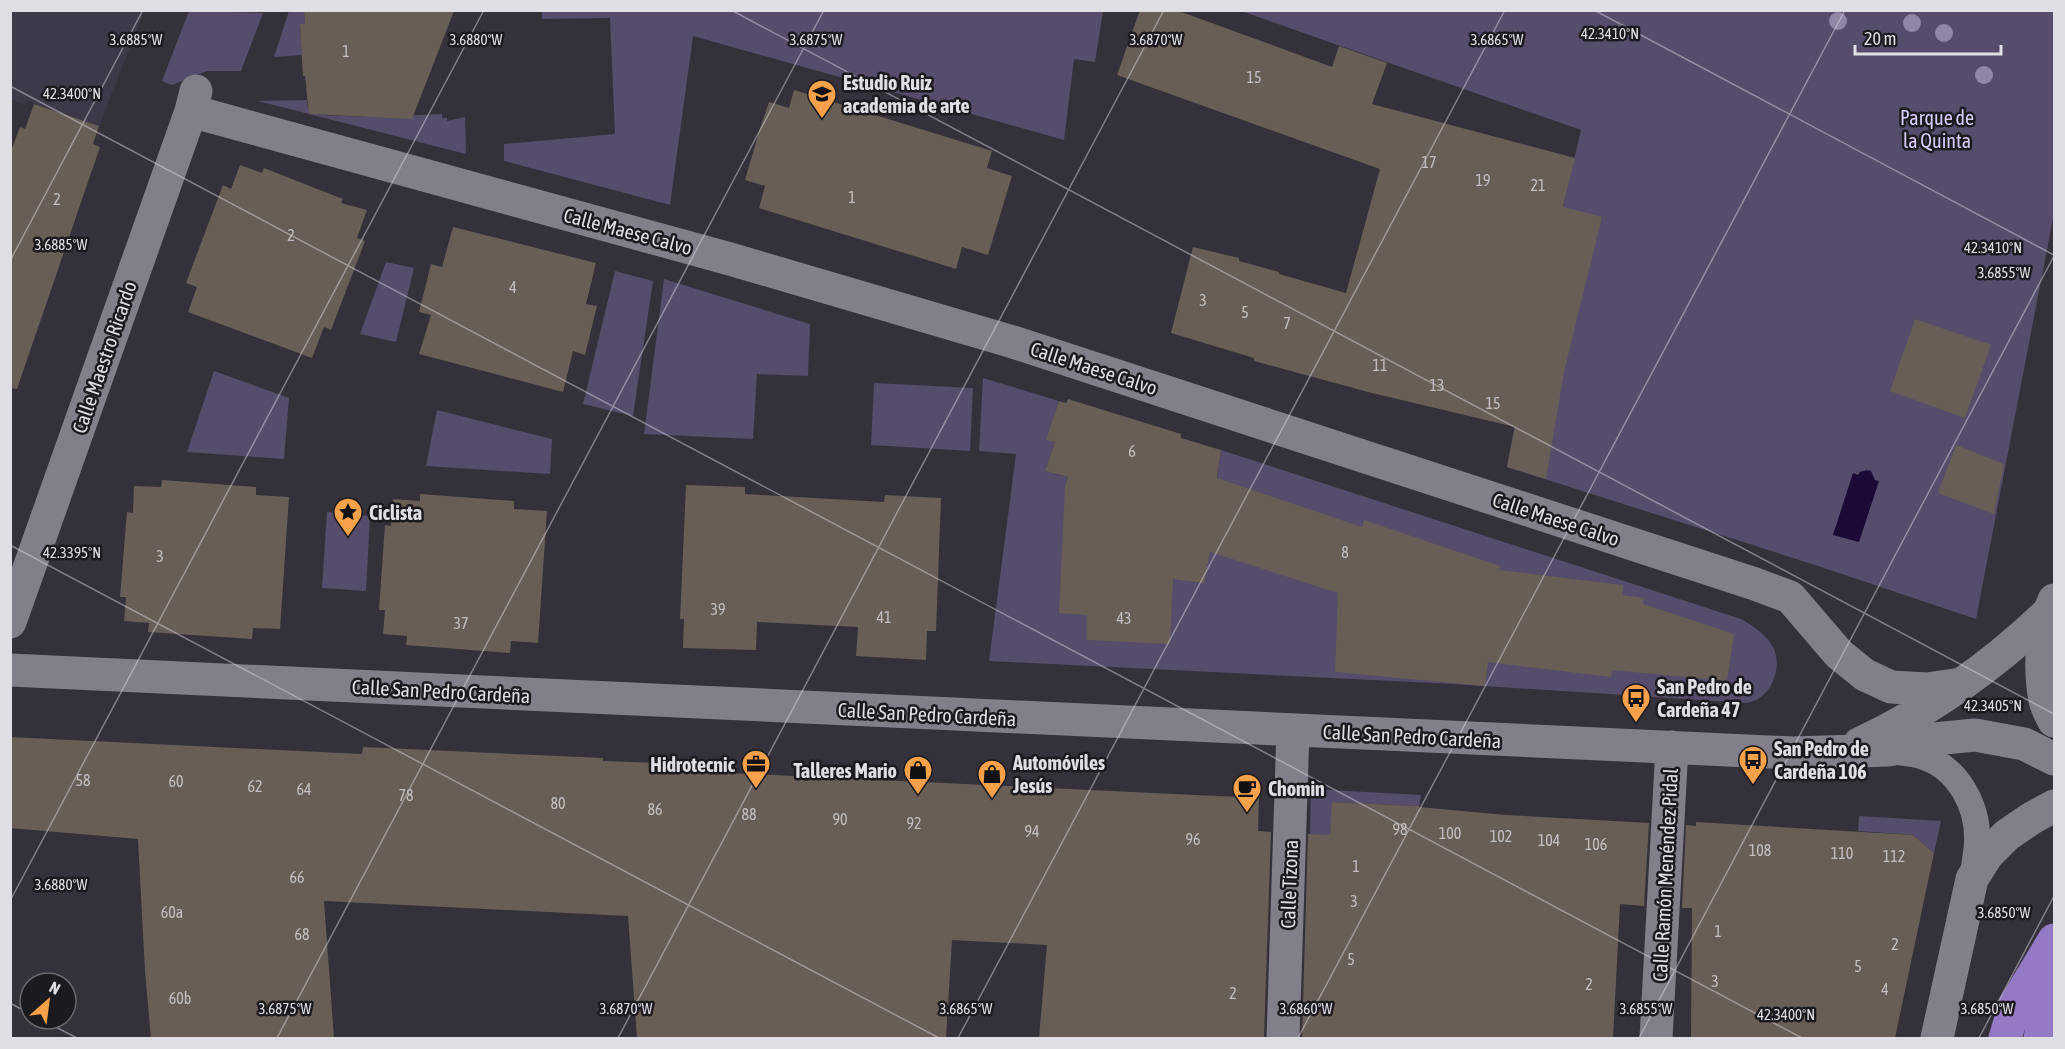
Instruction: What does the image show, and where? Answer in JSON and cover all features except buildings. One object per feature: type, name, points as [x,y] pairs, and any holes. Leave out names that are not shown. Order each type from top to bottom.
[{"type":"highway","points":[[2005,1038],[2015,1005],[2055,940]]},
{"type":"highway","points":[[2040,1038],[2055,975]]},
{"type":"street","name":"Calle Maestro Ricardo","points":[[10,622],[194,101]]},
{"type":"street","name":"Calle Maese Calvo","points":[[194,101],[1013,342],[1755,584],[1790,597],[1839,654],[1865,675],[1891,687],[1927,689],[1961,684]]},
{"type":"street","name":"Calle San Pedro Cardeña","points":[[1844,752],[1929,707],[2018,642],[2052,605]]},
{"type":"street","points":[[2052,605],[2042,660],[2045,702],[2055,721]]},
{"type":"street","name":"Calle San Pedro Cardeña","points":[[10,670],[1792,753],[1889,750],[1935,739],[1975,735],[2024,744],[2055,759]]},
{"type":"street","name":"Calle Tizona","points":[[1283,1038],[1293,730]]},
{"type":"street","name":"Calle Ramón Menéndez Pidal","points":[[1656,1038],[1672,747]]},
{"type":"street","points":[[1937,1038],[1972,879],[1987,855],[2007,835],[2055,806]]},
{"type":"lane","points":[[1889,750],[1922,756],[1943,768],[1960,783],[1974,809],[1977,842],[1972,879]]},
{"type":"shaded area","points":[[11,11],[144,11],[99,126],[27,101],[25,105],[11,99]]},
{"type":"shaded area","points":[[1867,470],[1871,471],[1875,480],[1879,481],[1859,542],[1833,535],[1853,473],[1858,475]]},
{"type":"green space","points":[[542,10],[1103,11],[1095,62],[1074,59],[1064,140],[693,36],[670,205],[504,161],[504,144],[615,134],[610,18],[542,19]]},
{"type":"green space","points":[[189,11],[263,13],[241,71],[207,71],[172,85],[162,81]]},
{"type":"green space","points":[[289,11],[304,11],[305,24],[300,25],[302,55],[274,57]]},
{"type":"green space","name":"Parque de la Quinta","points":[[1241,11],[2054,11],[2054,213],[1976,619],[1507,467],[1524,376],[1581,130]]},
{"type":"green space","points":[[307,100],[308,109],[316,109],[317,115],[372,117],[442,114],[442,118],[447,118],[447,121],[465,117],[466,154],[258,101]]},
{"type":"green space","points":[[386,262],[414,268],[396,342],[360,334]]},
{"type":"green space","points":[[615,271],[653,281],[633,416],[583,404]]},
{"type":"green space","points":[[664,279],[810,324],[808,376],[757,374],[753,439],[644,434]]},
{"type":"green space","points":[[214,371],[289,398],[284,459],[187,452]]},
{"type":"green space","points":[[983,378],[1059,401],[1047,439],[1055,442],[1045,471],[1068,477],[1066,484],[1078,488],[1063,536],[1206,562],[1221,450],[1741,619],[1759,631],[1773,647],[1777,664],[1773,682],[1762,696],[1746,703],[1453,684],[989,661],[1016,454],[979,451]]},
{"type":"green space","points":[[874,383],[973,388],[970,451],[871,445]]},
{"type":"green space","points":[[437,410],[552,439],[550,474],[426,466]]},
{"type":"green space","points":[[327,512],[370,516],[366,591],[322,588]]},
{"type":"green space","points":[[1311,789],[1421,795],[1419,806],[1333,802],[1330,835],[1310,835]]},
{"type":"green space","points":[[1859,816],[1941,821],[1934,853],[1913,835],[1858,831]]},
{"type":"place","name":"Estudio Ruiz academia de arte","points":[[822,120]]},
{"type":"place","name":"Ciclista","points":[[348,538]]},
{"type":"place","name":"San Pedro de Cardeña 47","points":[[1636,724]]},
{"type":"place","name":"San Pedro de Cardeña 106","points":[[1753,786]]},
{"type":"place","name":"Hidrotecnic","points":[[756,790]]},
{"type":"place","name":"Talleres Mario","points":[[918,796]]},
{"type":"place","name":"Automóviles Jesús","points":[[992,800]]},
{"type":"place","name":"Chomin","points":[[1247,814]]}]
